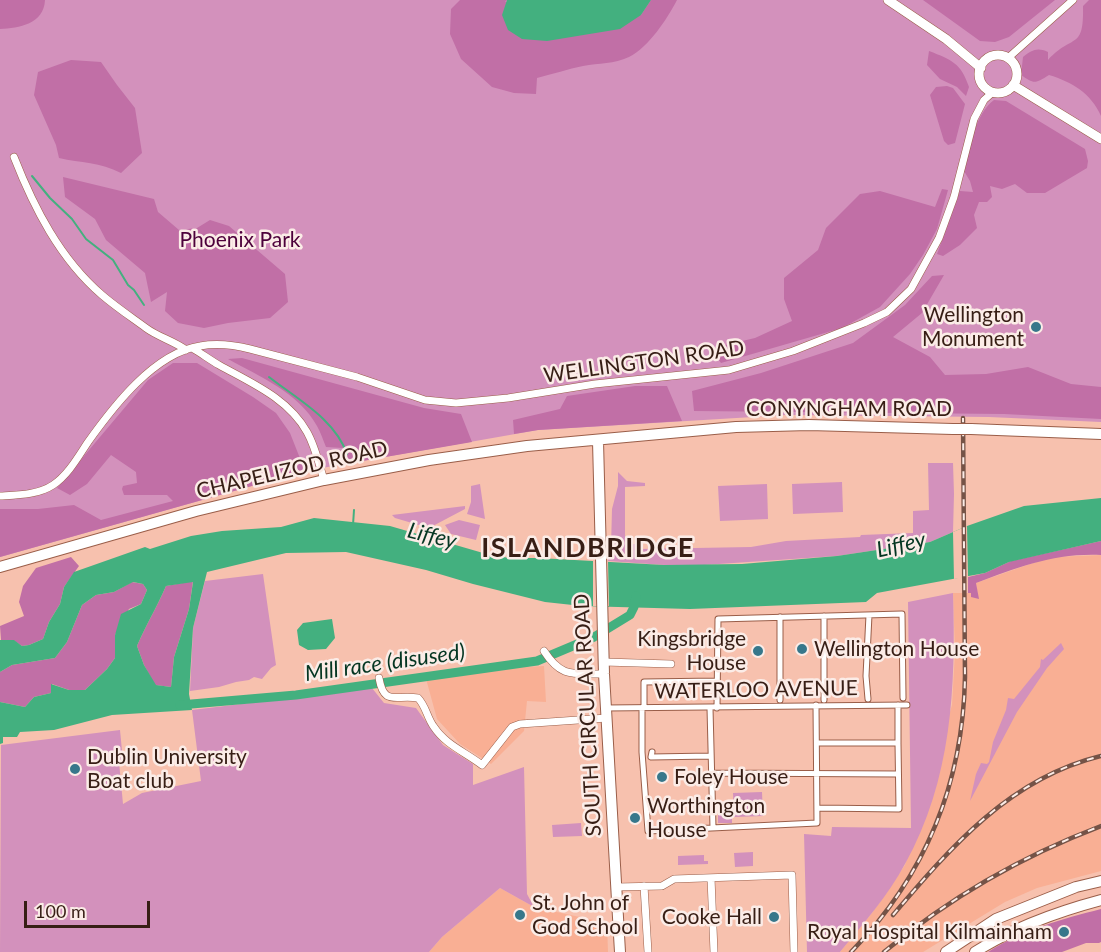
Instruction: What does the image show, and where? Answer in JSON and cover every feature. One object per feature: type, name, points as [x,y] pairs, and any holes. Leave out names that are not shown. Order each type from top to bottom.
[{"type":"main road","name":"CONYNGHAM ROAD","points":[[598,441],[716,429],[787,425],[1101,434]]},
{"type":"main road","name":"CHAPELIZOD ROAD","points":[[0,567],[196,511],[324,480],[429,460],[516,447],[598,441]]},
{"type":"main road","name":"SOUTH CIRCULAR ROAD","points":[[598,441],[604,674],[620,952]]},
{"type":"main road","points":[[946,952],[996,919],[1076,887],[1101,881]]},
{"type":"main road","points":[[975,952],[1001,936],[1039,919],[1101,900]]},
{"type":"street","points":[[888,0],[946,39],[981,68]]},
{"type":"street","points":[[1008,58],[1073,0]]},
{"type":"street","points":[[993,57],[1008,58],[1016,68],[1017,74],[1013,86],[1004,92],[993,92],[983,85],[981,68],[988,59],[993,57]]},
{"type":"street","points":[[1013,86],[1101,139]]},
{"type":"street","name":"WELLINGTON ROAD","points":[[189,349],[218,345],[250,349],[357,378],[425,400],[456,403],[481,402],[595,384],[729,370],[793,351],[879,316],[911,289],[939,238],[954,196],[974,119],[984,100],[993,92]]},
{"type":"street","points":[[14,157],[39,216],[81,274],[101,294],[149,330],[275,396],[306,429],[324,480]]},
{"type":"street","points":[[0,496],[33,493],[53,485],[72,466],[89,441],[138,382],[157,365],[189,349]]},
{"type":"street","points":[[713,828],[711,756],[717,681],[718,619],[903,614],[903,698]]},
{"type":"street","points":[[868,699],[866,676],[869,615]]},
{"type":"street","points":[[824,616],[824,700]]},
{"type":"street","points":[[780,617],[780,700]]},
{"type":"street","points":[[544,651],[552,663],[566,673],[604,674]]},
{"type":"street","points":[[604,662],[671,664]]},
{"type":"street","points":[[379,678],[383,694],[391,698],[418,698],[432,726],[443,738],[482,765],[512,727],[606,713]]},
{"type":"street","points":[[717,681],[644,682],[642,752],[648,831],[817,823],[816,705]]},
{"type":"street","points":[[818,808],[898,808],[898,705]]},
{"type":"street","name":"WATERLOO AVENUE","points":[[606,713],[643,708],[906,705]]},
{"type":"street","points":[[817,743],[898,743]]},
{"type":"street","points":[[652,752],[651,757],[711,756]]},
{"type":"street","points":[[712,773],[898,774]]},
{"type":"street","points":[[617,887],[663,886],[674,879],[792,875],[794,952]]},
{"type":"street","points":[[711,878],[714,951]]},
{"type":"street","points":[[644,886],[648,952]]},
{"type":"shaded area","points":[[507,0],[651,0],[641,15],[620,29],[547,41],[522,39],[508,30],[502,15]]},
{"type":"shaded area","points":[[1101,498],[1101,541],[1009,562],[985,573],[877,593],[866,602],[690,609],[582,606],[545,602],[426,570],[346,552],[286,553],[207,572],[193,628],[189,694],[192,710],[112,715],[54,730],[20,732],[17,737],[3,737],[3,743],[0,744],[0,702],[25,707],[34,697],[51,693],[51,684],[69,690],[85,690],[115,658],[115,635],[121,614],[141,604],[147,590],[143,584],[133,582],[114,592],[96,595],[82,605],[67,642],[55,658],[12,665],[0,672],[0,640],[14,640],[22,646],[43,639],[49,622],[60,604],[64,587],[74,572],[145,547],[150,549],[191,536],[222,531],[281,527],[314,518],[390,526],[490,555],[510,558],[664,565],[742,564],[837,556],[930,542],[1024,506]],"holes":[[[193,582],[189,609],[174,657],[171,687],[156,685],[144,665],[137,646],[166,586]]]},
{"type":"shaded area","points":[[1101,555],[1101,871],[1037,888],[1005,902],[923,952],[840,952],[872,913],[905,865],[952,705],[955,652],[953,593],[971,593],[978,598],[976,583],[1030,564],[1053,557]]},
{"type":"shaded area","points":[[332,619],[335,638],[326,649],[308,650],[299,645],[297,630],[303,623]]},
{"type":"shaded area","points":[[544,666],[546,702],[527,701],[524,731],[491,764],[460,744],[437,719],[425,675],[449,671]]},
{"type":"shaded area","name":"St. John of God School","points":[[500,888],[534,907],[607,923],[608,952],[429,952],[442,937]]},
{"type":"green space","name":"Phoenix Park","points":[[0,0],[1101,0],[1101,422],[989,417],[786,415],[538,430],[305,471],[0,557]]},
{"type":"green space","points":[[0,0],[45,0],[40,15],[29,23],[0,29]]},
{"type":"green space","points":[[460,0],[507,0],[505,2],[641,15],[651,0],[677,0],[657,32],[644,47],[629,57],[537,78],[536,94],[514,93],[492,87],[461,59],[450,34],[451,9]]},
{"type":"green space","points":[[923,0],[1055,0],[1009,37],[995,42],[980,41]]},
{"type":"green space","points":[[1089,0],[1101,0],[1101,116],[1086,95],[1065,81],[1049,75],[1035,82],[1021,75],[1023,57],[1035,50],[1044,50],[1048,52],[1048,60],[1079,36],[1083,20],[1083,6]]},
{"type":"green space","points":[[929,51],[950,60],[959,67],[969,87],[966,96],[957,87],[940,79],[927,65]]},
{"type":"green space","points":[[71,60],[101,62],[135,108],[142,153],[121,173],[98,165],[59,158],[56,145],[34,95],[38,72]]},
{"type":"green space","points":[[936,87],[953,88],[965,104],[955,143],[948,145],[944,141],[930,95]]},
{"type":"green space","points":[[994,100],[1006,101],[1085,149],[1087,168],[1045,193],[1027,193],[1015,184],[1002,189],[990,186],[992,197],[987,202],[979,202],[974,215],[977,228],[960,245],[943,256],[937,254],[960,191],[973,192],[964,171],[968,153],[977,123],[987,106]]},
{"type":"green space","points":[[63,177],[154,199],[158,212],[179,230],[197,228],[210,220],[229,226],[285,274],[288,302],[270,318],[204,328],[178,323],[165,311],[167,292],[151,302],[145,273],[106,240],[95,219],[65,197]]},
{"type":"green space","points":[[942,189],[948,190],[937,229],[910,274],[880,307],[842,328],[721,363],[715,355],[721,346],[755,338],[792,321],[784,299],[784,278],[818,250],[826,228],[860,194],[880,191],[935,207]]},
{"type":"green space","points":[[944,275],[922,313],[893,337],[930,357],[945,375],[986,374],[1028,367],[1071,384],[1101,387],[1101,419],[1004,414],[694,411],[692,391],[761,373],[853,343],[905,305],[932,276]]},
{"type":"green space","points":[[242,358],[424,408],[461,414],[472,442],[345,464],[343,448],[326,447],[317,426],[300,404],[277,386],[228,359]]},
{"type":"green space","points":[[173,363],[197,363],[276,413],[290,433],[305,471],[0,557],[0,509],[38,509],[74,505],[101,520],[173,501],[167,495],[124,495],[123,486],[137,483],[136,472],[111,455],[87,484],[70,495],[57,488],[148,380]]},
{"type":"green space","points":[[635,386],[667,386],[682,421],[538,430],[514,434],[513,420],[560,409],[567,396]]},
{"type":"green space","points":[[928,463],[953,463],[954,494],[953,532],[930,542],[837,556],[704,565],[608,561],[607,550],[611,547],[612,509],[618,486],[618,472],[627,481],[645,483],[645,486],[625,487],[625,544],[639,544],[639,549],[751,547],[786,541],[913,533],[913,511],[929,510]]},
{"type":"green space","points":[[842,482],[843,512],[793,514],[792,484]]},
{"type":"green space","points":[[480,484],[485,519],[467,514],[471,502],[471,486]]},
{"type":"green space","points":[[767,484],[768,519],[720,521],[718,486]]},
{"type":"green space","points":[[465,506],[465,509],[429,528],[395,518],[392,515]]},
{"type":"green space","points":[[459,520],[480,525],[476,540],[451,534],[445,525]]},
{"type":"green space","points":[[1101,541],[1101,555],[1068,556],[1037,562],[976,583],[979,599],[971,597],[971,593],[968,593],[968,577],[985,573],[1011,561]]},
{"type":"green space","points":[[71,557],[79,566],[64,587],[60,604],[49,622],[43,639],[22,646],[13,640],[1,640],[0,626],[24,616],[19,602],[23,586],[36,568]]},
{"type":"green space","points":[[263,574],[276,665],[262,679],[254,677],[219,687],[190,691],[193,628],[205,581]]},
{"type":"green space","points":[[193,581],[189,609],[174,657],[171,687],[155,685],[137,646],[166,586]]},
{"type":"green space","points":[[132,582],[143,584],[147,590],[141,604],[129,609],[115,635],[115,658],[85,690],[69,690],[52,684],[51,693],[34,697],[25,707],[0,702],[0,672],[12,665],[55,658],[67,642],[82,605],[96,595],[114,592]]},
{"type":"green space","points":[[953,593],[952,697],[948,732],[942,766],[921,832],[891,887],[840,952],[807,952],[804,834],[831,836],[832,827],[911,828],[908,602]]},
{"type":"green space","points":[[1061,643],[1064,649],[1047,668],[1017,712],[970,801],[981,763],[989,762],[993,742],[1006,710],[1008,698],[1014,699],[1040,667],[1041,659],[1043,660]]},
{"type":"green space","points":[[372,688],[384,703],[416,708],[443,745],[473,764],[473,785],[524,767],[527,894],[534,907],[500,888],[442,937],[429,952],[0,952],[1,745],[120,730],[123,761],[119,762],[123,804],[142,793],[201,781],[192,710]]},
{"type":"green space","points":[[762,792],[763,816],[734,817],[733,793]]},
{"type":"green space","points":[[718,804],[729,804],[732,808],[732,823],[718,823]]},
{"type":"green space","points":[[581,823],[582,836],[553,837],[552,825]]},
{"type":"green space","points":[[753,852],[753,866],[735,867],[734,853]]},
{"type":"green space","points":[[704,855],[704,861],[708,861],[708,864],[678,865],[678,856]]},
{"type":"green space","name":"Royal Hospital Kilmainham","points":[[1101,909],[1101,942],[1099,943],[1086,943],[1062,952],[988,952],[1028,931]]},
{"type":"pier","points":[[967,526],[968,577],[954,579],[953,532]]},
{"type":"pier","name":"ISLANDBRIDGE","points":[[593,561],[608,561],[609,606],[593,606]]},
{"type":"waterway","points":[[32,176],[50,198],[72,219],[86,239],[113,260],[128,285],[144,305]]},
{"type":"waterway","points":[[269,377],[324,420],[334,430],[347,454]]},
{"type":"waterway","points":[[353,525],[354,510]]},
{"type":"waterway","name":"Mill race (disused)","points":[[180,705],[296,695],[537,661],[594,637],[630,615],[636,596]]},
{"type":"railway","points":[[851,952],[900,892],[920,859],[948,791],[957,754],[963,716],[965,677],[963,418]]},
{"type":"railway","points":[[893,915],[960,841],[1010,798],[1068,766],[1101,756]]},
{"type":"railway","points":[[884,952],[934,914],[987,880],[1043,851],[1101,826]]},
{"type":"place","name":"Wellington Monument","points":[[1036,327]]},
{"type":"place","name":"Wellington House","points":[[802,649]]},
{"type":"place","name":"Kingsbridge House","points":[[758,651]]},
{"type":"place","name":"Dublin University Boat club","points":[[75,769]]},
{"type":"place","name":"Foley House","points":[[662,777]]},
{"type":"place","name":"Worthington House","points":[[635,818]]},
{"type":"place","name":"St. John of God School","points":[[520,915]]},
{"type":"place","name":"Cooke Hall","points":[[774,917]]},
{"type":"place","name":"Royal Hospital Kilmainham","points":[[1064,932]]},
{"type":"district","name":"ISLANDBRIDGE","points":[[588,548]]},
{"type":"water label","name":"Liffey","points":[[432,536]]},
{"type":"water label","name":"Liffey","points":[[901,545]]}]
